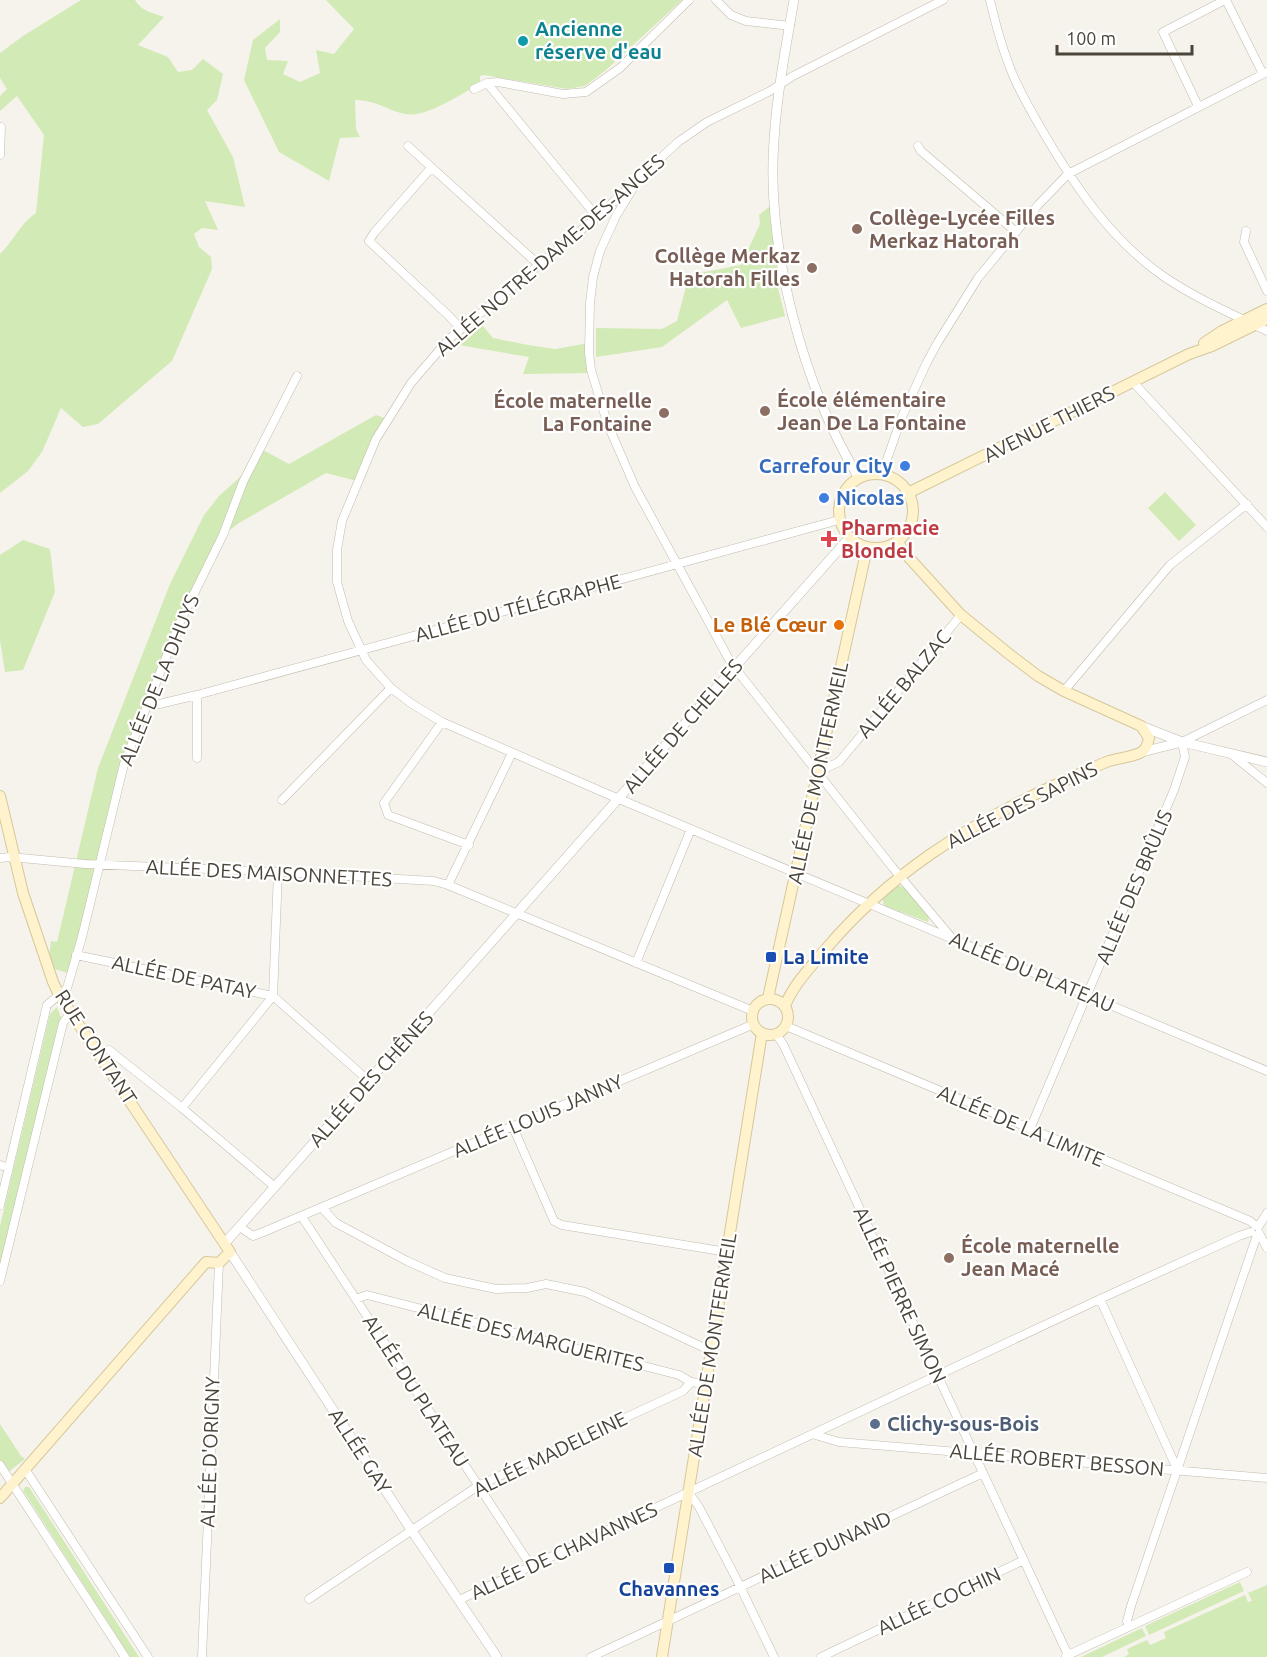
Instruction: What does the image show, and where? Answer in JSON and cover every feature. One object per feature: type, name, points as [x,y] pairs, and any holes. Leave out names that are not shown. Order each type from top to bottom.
[{"type":"main road","name":"AVENUE THIERS","points":[[1189,354],[1222,331],[1267,309]]},
{"type":"main road","name":"AVENUE THIERS","points":[[908,493],[1189,354],[1212,346],[1267,319]]},
{"type":"main road","points":[[870,474],[882,474],[902,484],[908,493],[913,511],[912,520],[906,533],[898,541],[886,547],[867,548],[849,538],[843,530],[838,508],[847,487],[859,478],[870,474]]},
{"type":"main road","points":[[898,541],[903,551],[961,615],[1009,654],[1038,676],[1064,691],[1141,726],[1149,738],[1142,752]]},
{"type":"main road","name":"ALLÉE DE MONTFERMEIL","points":[[768,998],[867,548]]},
{"type":"main road","name":"ALLÉE DES SAPINS","points":[[785,1006],[789,995],[810,967],[868,903],[930,853],[1008,808],[1092,769],[1142,752]]},
{"type":"main road","name":"RUE CONTANT","points":[[0,796],[23,893],[53,982],[70,1013],[86,1032],[228,1248]]},
{"type":"main road","points":[[768,998],[778,1000],[785,1006],[789,1016],[786,1026],[776,1034],[762,1033],[754,1024],[753,1011],[759,1003],[768,998]]},
{"type":"main road","name":"ALLÉE DE MONTFERMEIL","points":[[662,1657],[762,1033]]},
{"type":"main road","points":[[0,1498],[207,1262],[219,1263],[228,1248]]},
{"type":"street","points":[[474,90],[487,83],[498,82],[563,94],[586,92],[620,68],[689,0]]},
{"type":"street","points":[[716,0],[731,15],[746,21],[790,26]]},
{"type":"street","points":[[794,0],[774,141],[773,196],[782,269],[797,331],[824,408],[837,439],[859,478]]},
{"type":"street","name":"ALLÉE NOTRE-DAME-DES-ANGES","points":[[796,873],[512,753],[442,722],[412,705],[391,688],[366,660],[361,650],[348,621],[337,582],[337,550],[342,521],[364,464],[387,419],[411,383],[449,339],[597,217],[678,142],[707,122],[943,0]]},
{"type":"street","points":[[990,0],[997,30],[1013,76],[1027,105],[1068,174],[1086,199],[1123,242],[1151,267],[1193,294],[1267,331]]},
{"type":"street","points":[[882,474],[901,419],[926,364],[973,286],[1015,231],[1068,174],[1265,73],[1226,0],[1163,32],[1198,106]]},
{"type":"street","points":[[487,83],[597,217]]},
{"type":"street","points":[[0,155],[1,127]]},
{"type":"street","points":[[408,146],[539,265]]},
{"type":"street","points":[[918,146],[1015,231]]},
{"type":"street","points":[[431,168],[369,241],[461,329]]},
{"type":"street","points":[[641,176],[616,216],[600,251],[593,277],[589,352],[591,370],[608,425],[636,487],[734,668],[899,876],[956,941]]},
{"type":"street","points":[[1246,231],[1244,242],[1267,291]]},
{"type":"street","name":"ALLÉE DE LA DHUYS","points":[[0,1205],[47,1005],[67,988],[82,937],[121,774],[180,622],[223,535],[243,482],[297,376]]},
{"type":"street","points":[[1133,382],[1267,527]]},
{"type":"street","points":[[1064,691],[1170,565],[1247,504]]},
{"type":"street","name":"ALLÉE DU TÉLÉGRAPHE","points":[[147,705],[198,695],[839,520]]},
{"type":"street","name":"ALLÉE DE CHELLES","points":[[517,914],[849,538]]},
{"type":"street","name":"ALLÉE BALZAC","points":[[817,772],[839,762],[961,615]]},
{"type":"street","points":[[282,800],[391,688]]},
{"type":"street","points":[[197,758],[198,695]]},
{"type":"street","points":[[1182,742],[1267,700]]},
{"type":"street","points":[[442,722],[384,803],[388,815],[469,845]]},
{"type":"street","points":[[1141,726],[1182,742],[1267,762]]},
{"type":"street","name":"ALLÉE DES SAPINS","points":[[1142,752],[1182,742]]},
{"type":"street","name":"ALLÉE DES BRÛLIS","points":[[1030,1130],[1174,790],[1185,758],[1182,742]]},
{"type":"street","points":[[1227,752],[1267,783]]},
{"type":"street","points":[[448,885],[512,753]]},
{"type":"street","points":[[636,963],[691,829]]},
{"type":"street","name":"ALLÉE DES MAISONNETTES","points":[[0,858],[434,881],[517,914]]},
{"type":"street","points":[[182,1108],[273,996],[278,872]]},
{"type":"street","name":"ALLÉE DU PLATEAU","points":[[796,873],[1267,1071]]},
{"type":"street","points":[[517,914],[753,1011]]},
{"type":"street","name":"ALLÉE DES CHÊNES","points":[[228,1248],[240,1227],[517,914]]},
{"type":"street","points":[[921,926],[927,926],[931,922],[933,914]]},
{"type":"street","name":"ALLÉE DE PATAY","points":[[76,954],[273,996],[369,1081]]},
{"type":"street","points":[[0,1281],[63,1023],[70,1013]]},
{"type":"street","name":"ALLÉE LOUIS JANNY","points":[[240,1227],[253,1236],[323,1209],[754,1024]]},
{"type":"street","name":"ALLÉE DE LA LIMITE","points":[[786,1026],[1250,1221],[1259,1230]]},
{"type":"street","name":"ALLÉE PIERRE SIMON","points":[[776,1034],[783,1044],[1024,1560],[1066,1656]]},
{"type":"street","points":[[108,1050],[182,1108],[275,1187]]},
{"type":"street","points":[[513,1127],[554,1221],[562,1225],[727,1252]]},
{"type":"street","points":[[0,1165],[9,1168]]},
{"type":"street","points":[[323,1209],[336,1223],[444,1278],[496,1288],[546,1284],[585,1292],[711,1351]]},
{"type":"street","points":[[1129,1626],[1127,1621],[1131,1606],[1259,1230],[1267,1213]]},
{"type":"street","name":"ALLÉE DU PLATEAU","points":[[302,1217],[531,1566]]},
{"type":"street","points":[[1259,1230],[1267,1248]]},
{"type":"street","name":"ALLÉE DE CHAVANNES","points":[[459,1600],[1100,1299],[1239,1236],[1259,1230]]},
{"type":"street","name":"ALLÉE GAY","points":[[228,1248],[497,1657]]},
{"type":"street","name":"ALLÉE D'ORIGNY","points":[[202,1657],[219,1263]]},
{"type":"street","name":"ALLÉE DES MARGUERITES","points":[[356,1299],[367,1295],[679,1375],[691,1382],[706,1384]]},
{"type":"street","points":[[1100,1299],[1178,1471]]},
{"type":"street","name":"ALLÉE MADELEINE","points":[[309,1599],[478,1486],[683,1391],[691,1382]]},
{"type":"street","name":"ALLÉE ROBERT BESSON","points":[[812,1434],[839,1442],[1267,1478]]},
{"type":"street","points":[[0,1465],[125,1657]]},
{"type":"street","points":[[25,1470],[148,1657]]},
{"type":"street","name":"ALLÉE DUNAND","points":[[591,1657],[983,1473]]},
{"type":"street","points":[[689,1493],[699,1507],[741,1587],[774,1657]]},
{"type":"street","name":"ALLÉE COCHIN","points":[[821,1657],[1024,1560]]},
{"type":"street","points":[[1066,1656],[1247,1572]]},
{"type":"green space","points":[[81,0],[135,0],[144,9],[164,17],[138,45],[168,57],[178,72],[192,70],[203,59],[223,74],[217,100],[207,110],[233,157],[245,207],[205,201],[218,230],[202,228],[194,234],[199,247],[211,257],[212,269],[172,361],[98,424],[83,427],[61,408],[42,452],[28,471],[0,493],[0,254],[36,213],[44,135],[17,96],[0,111],[0,96],[7,89],[0,78],[0,53]]},
{"type":"green space","points":[[326,0],[682,0],[606,70],[585,86],[567,89],[484,75],[480,76],[480,84],[433,109],[414,114],[405,114],[369,102],[355,100],[356,129],[360,137],[340,138],[329,181],[279,152],[244,80],[253,40],[280,19],[280,32],[265,48],[267,60],[288,61],[283,74],[300,82],[320,73],[316,50],[334,54],[354,29]]},
{"type":"green space","points":[[774,203],[782,270],[773,268],[785,316],[741,328],[727,300],[662,347],[596,357],[596,328],[662,329],[677,321],[689,275],[741,265],[760,224],[759,215]]},
{"type":"green space","points":[[482,325],[493,338],[528,345],[555,349],[589,343],[592,373],[523,374],[529,357],[459,345]]},
{"type":"green space","points":[[376,415],[387,419],[357,481],[326,473],[239,523],[223,535],[192,597],[124,764],[71,974],[48,967],[51,941],[57,942],[98,768],[170,584],[204,515],[263,450],[289,464]]},
{"type":"green space","points":[[1165,492],[1196,525],[1179,541],[1148,508]]},
{"type":"green space","points":[[23,540],[50,549],[55,592],[23,670],[5,672],[0,640],[0,555]]},
{"type":"green space","points":[[897,885],[908,889],[928,915],[928,922],[885,906],[883,897]]},
{"type":"green space","points":[[57,1007],[63,1023],[0,1281],[0,1226],[50,1014]]},
{"type":"green space","points":[[0,1424],[25,1459],[6,1474],[0,1465]]},
{"type":"green space","points":[[25,1487],[29,1487],[139,1657],[130,1657],[23,1491]]},
{"type":"green space","points":[[1240,1582],[1244,1591],[1149,1635],[1145,1626]]},
{"type":"green space","points":[[1267,1585],[1267,1657],[1124,1657],[1129,1654],[1127,1649],[1147,1640],[1150,1645],[1166,1638],[1164,1632],[1245,1595],[1248,1602],[1252,1601],[1248,1593]]},
{"type":"green space","points":[[1142,1628],[1146,1636],[1102,1657],[1081,1657]]},
{"type":"place","name":"Ancienne réserve d'eau","points":[[523,41]]},
{"type":"place","name":"Collège-Lycée Filles Merkaz Hatorah","points":[[857,229]]},
{"type":"place","name":"Collège Merkaz Hatorah Filles","points":[[812,268]]},
{"type":"place","name":"École élémentaire Jean De La Fontaine","points":[[765,411]]},
{"type":"place","name":"École maternelle La Fontaine","points":[[664,413]]},
{"type":"place","name":"Carrefour City","points":[[905,466]]},
{"type":"place","name":"Nicolas","points":[[824,498]]},
{"type":"place","name":"Pharmacie Blondel","points":[[829,539]]},
{"type":"place","name":"Le Blé Cœur","points":[[839,625]]},
{"type":"place","name":"La Limite","points":[[771,957]]},
{"type":"place","name":"École maternelle Jean Macé","points":[[949,1258]]},
{"type":"place","name":"Clichy-sous-Bois","points":[[875,1424]]},
{"type":"place","name":"Chavannes","points":[[669,1568]]}]
